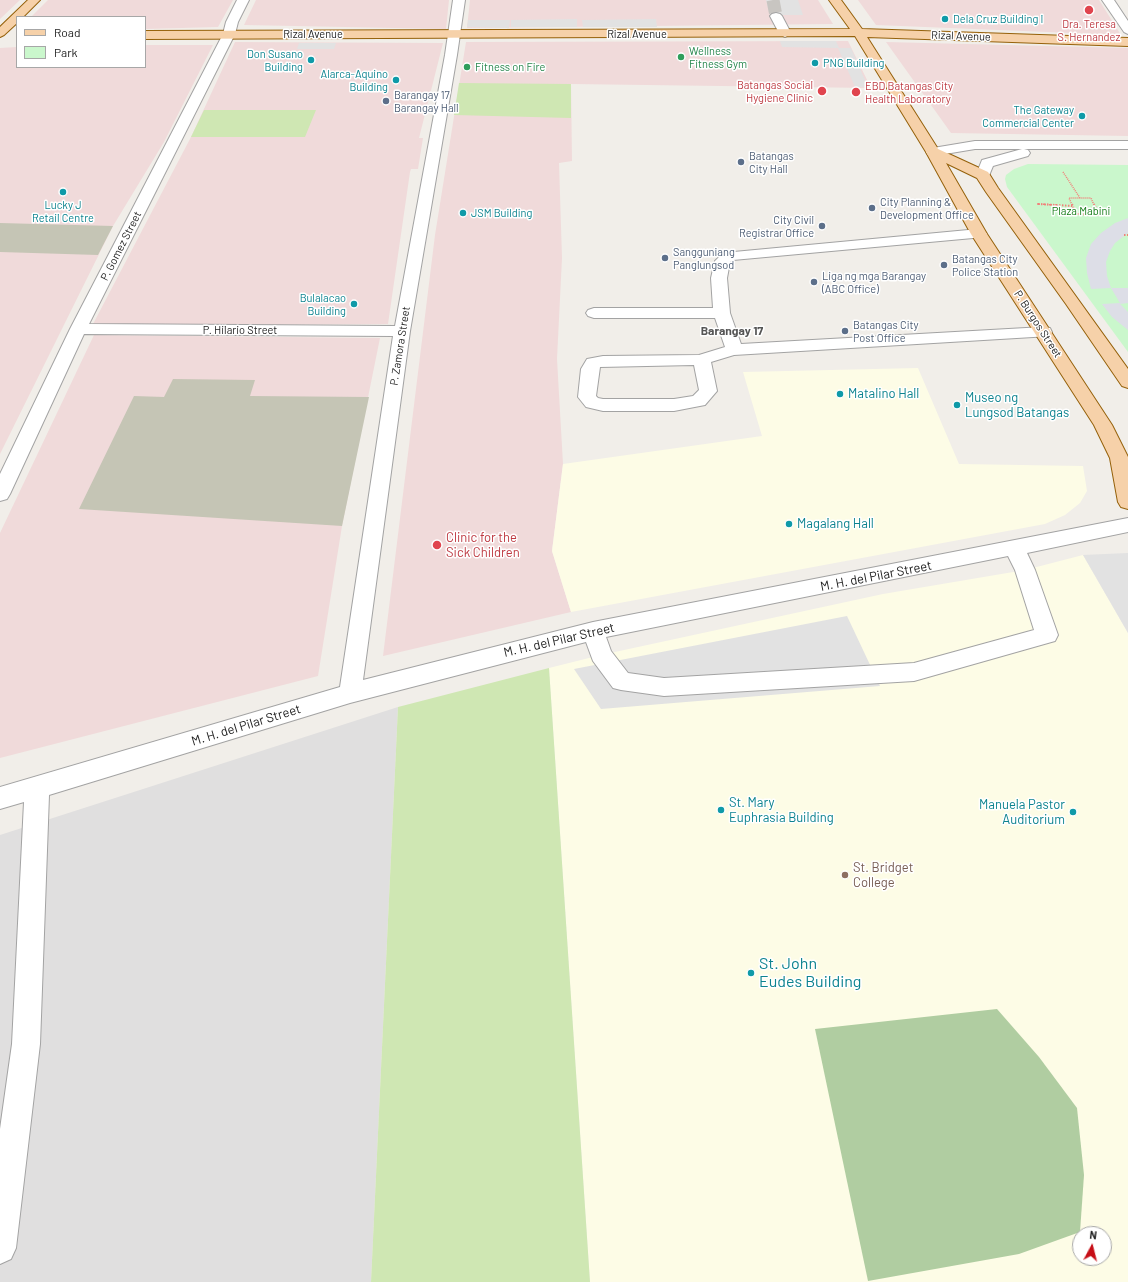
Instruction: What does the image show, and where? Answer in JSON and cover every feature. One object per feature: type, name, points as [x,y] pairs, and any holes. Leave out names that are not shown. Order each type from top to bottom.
[{"type":"main road","points":[[21,16],[34,0]]},
{"type":"main road","name":"P. Burgos Street","points":[[835,0],[859,33],[933,152],[979,234],[1044,332],[1123,458],[1128,502]]},
{"type":"main road","points":[[4,36],[16,22]]},
{"type":"main road","name":"Rizal Avenue","points":[[146,35],[454,35],[786,32],[1128,42]]},
{"type":"main road","points":[[933,152],[983,175],[991,189],[1072,301],[1128,382]]},
{"type":"street","name":"P. Gomez Street","points":[[0,494],[78,329],[229,34],[232,22],[243,0]]},
{"type":"street","name":"P. Zamora Street","points":[[350,693],[402,331],[459,0]]},
{"type":"street","points":[[1108,0],[1128,30]]},
{"type":"street","points":[[776,16],[786,32]]},
{"type":"street","points":[[983,175],[987,163],[1055,144]]},
{"type":"street","points":[[933,152],[975,145],[1128,145]]},
{"type":"street","points":[[734,350],[722,313],[720,278],[723,261],[728,256],[979,234]]},
{"type":"street","points":[[594,313],[722,313]]},
{"type":"street","name":"P. Hilario Street","points":[[78,329],[402,331]]},
{"type":"street","points":[[702,360],[708,391],[699,401],[674,405],[602,405],[592,403],[587,397],[590,369],[593,363],[603,361],[702,360],[710,356],[734,350],[1044,332]]},
{"type":"street","name":"M. H. del Pilar Street","points":[[0,798],[350,693],[593,632],[1128,525]]},
{"type":"street","points":[[593,632],[601,655],[621,681],[664,687],[914,672],[1047,635],[1025,570],[1014,548]]},
{"type":"street","points":[[0,1248],[26,1044],[37,788]]},
{"type":"path","points":[[1060,167],[1081,198]]},
{"type":"path","points":[[1069,198],[1081,198],[1091,198],[1099,215],[1076,214],[1069,198]]},
{"type":"path","points":[[1034,203],[1073,206]]},
{"type":"shaded area","points":[[0,0],[20,0],[0,19]]},
{"type":"shaded area","points":[[48,0],[233,0],[218,27],[146,29],[146,16],[32,16]]},
{"type":"shaded area","points":[[256,0],[449,0],[446,29],[244,25]]},
{"type":"shaded area","points":[[470,0],[818,0],[833,24],[467,28]]},
{"type":"shaded area","points":[[766,0],[798,0],[803,15],[770,15]]},
{"type":"shaded area","points":[[858,0],[1099,0],[1121,35],[876,25]]},
{"type":"shaded area","points":[[577,19],[577,27],[511,27],[511,20]]},
{"type":"shaded area","points":[[656,19],[657,27],[583,27],[582,20]]},
{"type":"shaded area","points":[[468,20],[510,20],[509,28],[467,27]]},
{"type":"shaded area","points":[[780,41],[836,41],[839,48],[851,48],[868,87],[855,87],[838,48],[782,47]]},
{"type":"shaded area","points":[[848,41],[871,88],[571,84],[572,161],[559,163],[562,258],[557,359],[563,464],[552,551],[571,612],[383,656],[435,235],[466,42]]},
{"type":"shaded area","points":[[235,42],[443,43],[419,138],[423,138],[418,169],[411,169],[410,172],[388,324],[92,326],[191,137]]},
{"type":"shaded area","points":[[886,42],[1128,48],[1128,136],[951,133]]},
{"type":"shaded area","points":[[299,43],[336,43],[334,49],[297,49]]},
{"type":"shaded area","points":[[146,45],[213,45],[164,142],[113,226],[0,454],[0,48],[16,47],[16,68],[146,68]]},
{"type":"shaded area","points":[[1128,218],[1128,233],[1115,243],[1106,262],[1107,276],[1111,288],[1091,289],[1087,273],[1086,258],[1091,244],[1101,233],[1115,223]]},
{"type":"shaded area","points":[[0,223],[113,226],[98,255],[0,252]]},
{"type":"shaded area","points":[[1111,288],[1128,288],[1128,303],[1120,304],[1128,312],[1128,330],[1112,317],[1102,304],[1120,303]]},
{"type":"shaded area","points":[[94,335],[380,338],[342,526],[318,676],[0,758],[0,533]]},
{"type":"shaded area","points":[[918,368],[959,464],[1083,466],[1087,491],[1080,503],[1065,515],[1045,524],[571,612],[552,551],[563,464],[762,436],[743,372]]},
{"type":"shaded area","points":[[173,379],[255,380],[250,396],[369,397],[342,526],[79,509],[134,396],[164,397]]},
{"type":"shaded area","points":[[1128,553],[1128,633],[1083,555]]},
{"type":"shaded area","name":"St. Bridget College","points":[[1083,555],[1128,633],[1128,1282],[590,1282],[549,668],[601,655],[883,594],[1025,570]]},
{"type":"shaded area","points":[[847,616],[880,686],[601,709],[574,669]]},
{"type":"shaded area","points":[[398,707],[371,1282],[0,1282],[0,835]]},
{"type":"green space","points":[[459,83],[571,84],[571,118],[454,115]]},
{"type":"green space","points":[[204,110],[316,110],[305,137],[191,137]]},
{"type":"green space","name":"Plaza Mabini","points":[[1028,164],[1128,165],[1128,352],[1007,187],[1005,179],[1006,175],[1014,169]]},
{"type":"green space","points":[[549,668],[590,1282],[371,1282],[398,707]]},
{"type":"green space","points":[[997,1009],[1039,1057],[1077,1108],[1084,1175],[1080,1226],[1072,1226],[1072,1235],[1019,1254],[868,1281],[815,1029]]},
{"type":"tunnel","points":[[773,0],[776,16]]},
{"type":"place","name":"Dra. Teresa S. Hernandez","points":[[1089,10]]},
{"type":"place","name":"Dela Cruz Building I","points":[[945,19]]},
{"type":"place","name":"Wellness Fitness Gym","points":[[681,57]]},
{"type":"place","name":"Don Susano Building","points":[[311,60]]},
{"type":"place","name":"PNG Building","points":[[815,63]]},
{"type":"place","name":"Fitness on Fire","points":[[467,67]]},
{"type":"place","name":"Alarca-Aquino Building","points":[[396,80]]},
{"type":"place","name":"Batangas Social Hygiene Clinic","points":[[822,91]]},
{"type":"place","name":"EBD Batangas City Health Laboratory","points":[[856,92]]},
{"type":"place","name":"Barangay 17 Barangay Hall","points":[[386,101]]},
{"type":"place","name":"The Gateway Commercial Center","points":[[1082,116]]},
{"type":"place","name":"Batangas City Hall","points":[[741,162]]},
{"type":"place","name":"Lucky J Retail Centre","points":[[63,192]]},
{"type":"place","name":"City Planning & Development Office","points":[[872,208]]},
{"type":"place","name":"JSM Building","points":[[463,213]]},
{"type":"place","name":"City Civil Registrar Office","points":[[822,226]]},
{"type":"place","name":"Sangguniang Panglungsod","points":[[665,258]]},
{"type":"place","name":"Batangas City Police Station","points":[[944,265]]},
{"type":"place","name":"Liga ng mga Barangay (ABC Office)","points":[[814,282]]},
{"type":"place","name":"Bulalacao Building","points":[[354,304]]},
{"type":"place","name":"Batangas City Post Office","points":[[845,331]]},
{"type":"place","name":"Matalino Hall","points":[[840,394]]},
{"type":"place","name":"Museo ng Lungsod Batangas","points":[[957,405]]},
{"type":"place","name":"Magalang Hall","points":[[789,524]]},
{"type":"place","name":"Clinic for the Sick Children","points":[[437,545]]},
{"type":"place","name":"St. Mary Euphrasia Building","points":[[721,810]]},
{"type":"place","name":"Manuela Pastor Auditorium","points":[[1073,812]]},
{"type":"place","name":"St. Bridget College","points":[[845,875]]},
{"type":"place","name":"St. John Eudes Building","points":[[751,973]]},
{"type":"district","name":"Barangay 17","points":[[732,331]]}]
